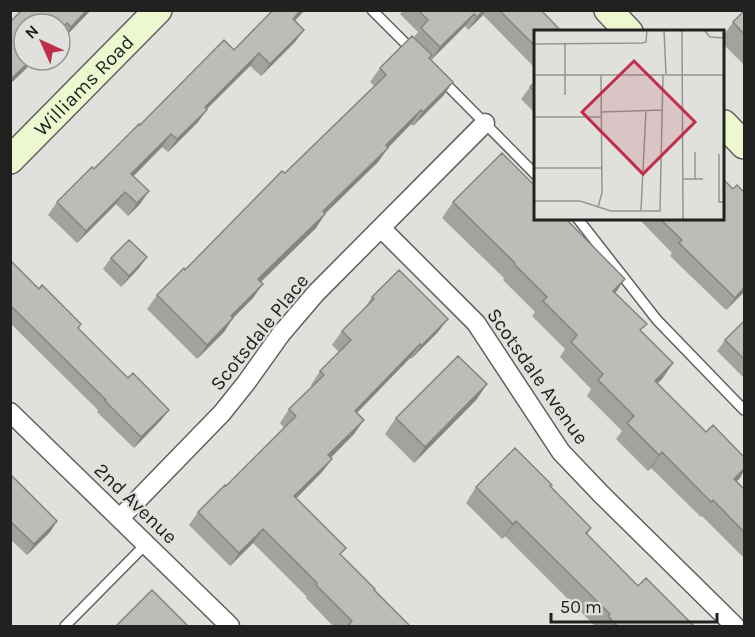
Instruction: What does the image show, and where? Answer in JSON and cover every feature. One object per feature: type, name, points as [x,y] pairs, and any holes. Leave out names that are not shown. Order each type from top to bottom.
[{"type":"street","name":"Williams Road","points":[[10,160],[158,10]]},
{"type":"street","points":[[608,10],[627,30]]},
{"type":"street","name":"Scotsdale Place","points":[[120,518],[210,427],[297,314],[316,293],[485,123]]},
{"type":"street","points":[[725,126],[744,145]]},
{"type":"street","name":"Scotsdale Avenue","points":[[381,228],[476,323],[561,452],[735,627]]},
{"type":"street","name":"2nd Avenue","points":[[10,412],[231,627]]},
{"type":"lane","points":[[372,10],[422,60]]},
{"type":"lane","points":[[439,77],[534,172]]},
{"type":"lane","points":[[579,220],[657,320],[744,410]]},
{"type":"lane","points":[[65,627],[146,544]]},
{"type":"building","points":[[22,10],[87,10],[72,26],[72,12],[20,12]]},
{"type":"building","points":[[273,10],[301,10],[293,19],[304,30],[270,64],[259,53],[205,107],[207,110],[177,139],[171,134],[131,174],[149,191],[137,203],[125,192],[86,231],[57,202],[92,167],[94,169],[140,125],[224,40],[234,50]]},
{"type":"building","points":[[418,10],[484,10],[477,17],[474,14],[440,47],[421,28],[428,20]]},
{"type":"building","points":[[499,10],[541,10],[560,30],[534,30],[534,45]]},
{"type":"building","points":[[744,11],[744,34],[733,22]]},
{"type":"building","points":[[12,20],[12,72],[18,72],[10,80],[10,22]]},
{"type":"building","points":[[412,36],[432,55],[429,58],[453,82],[386,145],[388,148],[323,211],[325,214],[258,279],[263,284],[231,316],[233,318],[207,345],[157,295],[184,268],[185,270],[282,171],[285,173],[386,75],[380,68]]},
{"type":"building","points":[[502,153],[534,185],[534,220],[567,220],[625,279],[613,291],[647,324],[640,330],[673,363],[655,381],[706,432],[713,425],[744,457],[744,469],[734,479],[744,489],[744,532],[662,452],[659,455],[627,423],[634,416],[598,380],[603,374],[571,342],[577,335],[543,301],[547,297],[453,202]]},
{"type":"building","points":[[725,181],[733,189],[737,185],[744,192],[744,288],[735,298],[679,243],[682,240],[661,220],[725,220]]},
{"type":"building","points":[[129,240],[147,257],[129,276],[111,258]]},
{"type":"building","points":[[10,260],[39,289],[42,285],[81,324],[78,328],[128,378],[133,373],[169,410],[141,437],[10,305]]},
{"type":"building","points":[[399,270],[448,319],[421,346],[420,344],[355,411],[364,420],[328,455],[332,459],[294,496],[346,548],[340,554],[411,627],[347,627],[352,621],[263,529],[239,553],[198,512],[296,416],[289,409],[324,375],[320,371],[351,340],[342,331]]},
{"type":"building","points":[[744,321],[744,359],[725,340]]},
{"type":"building","points":[[458,356],[487,384],[425,447],[396,418]]},
{"type":"building","points":[[515,448],[591,528],[586,533],[638,586],[646,578],[695,627],[618,627],[608,616],[610,614],[516,521],[513,524],[476,487]]},
{"type":"building","points":[[10,474],[57,521],[34,544],[10,521]]},
{"type":"building","points":[[152,590],[189,627],[115,627]]}]
